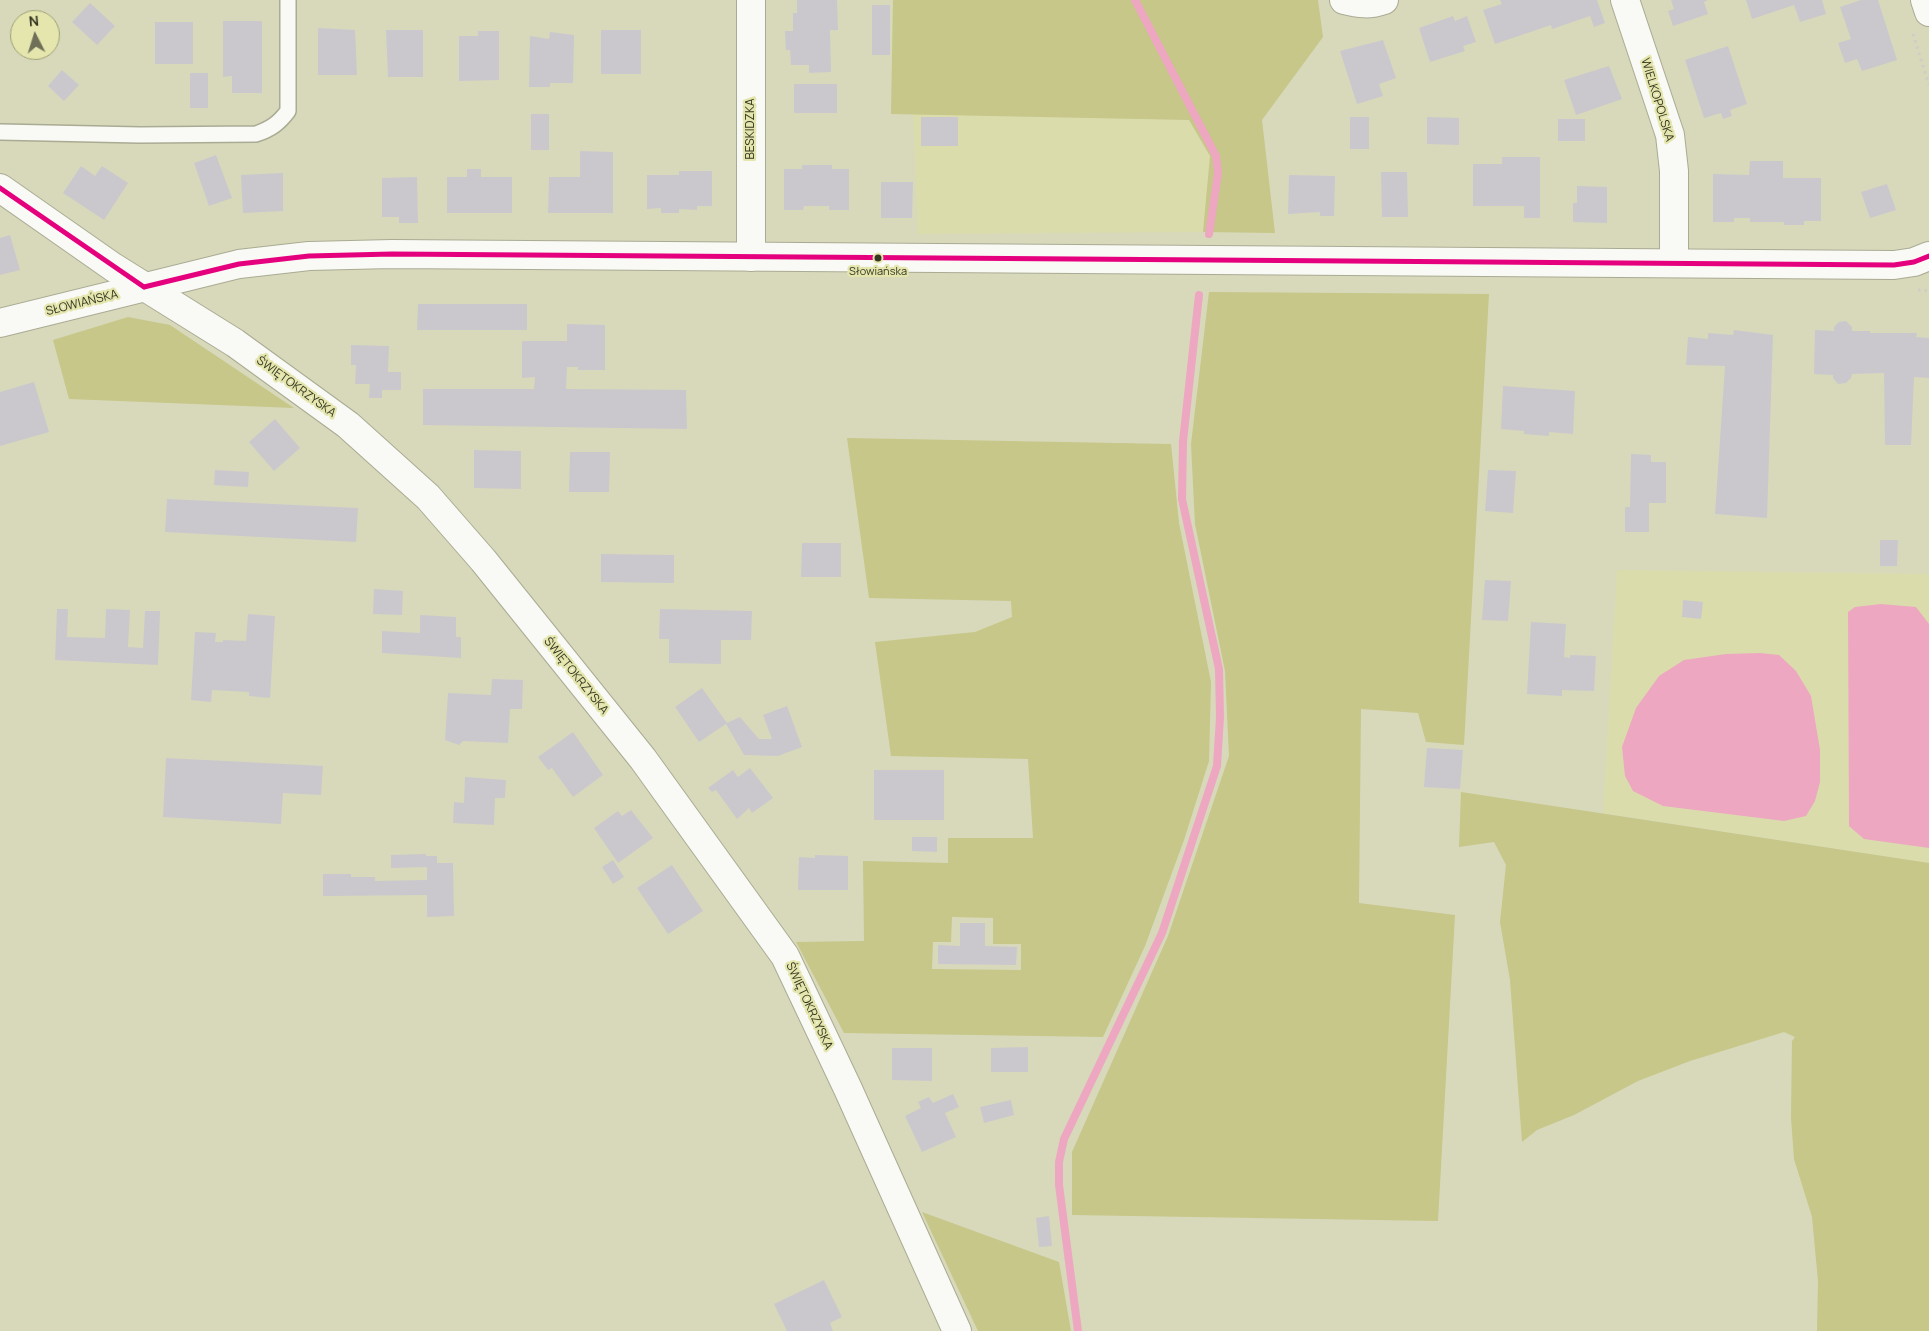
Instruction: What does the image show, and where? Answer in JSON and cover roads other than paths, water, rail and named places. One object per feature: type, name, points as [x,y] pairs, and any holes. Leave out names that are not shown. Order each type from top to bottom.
[{"type":"street","name":"BESKIDZKA","points":[[751,0],[751,258]]},
{"type":"street","points":[[1344,0],[1358,4],[1373,4],[1384,0]]},
{"type":"street","name":"WIELKOPOLSKA","points":[[1625,0],[1670,135],[1674,171],[1674,262]]},
{"type":"street","points":[[1920,20],[1926,0]]},
{"type":"street","name":"ŚWIĘTOKRZYSKA","points":[[0,188],[144,287],[234,343],[348,425],[428,497],[483,560],[643,759],[785,956],[848,1088],[957,1331]]},
{"type":"street","name":"SŁOWIAŃSKA","points":[[0,323],[239,264],[309,256],[392,254],[1894,265],[1914,262],[1929,256]]},
{"type":"lane","points":[[0,132],[140,135],[256,134],[267,130],[280,123],[288,112],[288,0]]},
{"type":"waterway","points":[[1135,0],[1216,156],[1218,173],[1209,234]]},
{"type":"waterway","points":[[1078,1331],[1059,1185],[1059,1162],[1064,1139],[1162,933],[1217,766],[1220,717],[1219,669],[1182,499],[1183,441],[1199,295]]},
{"type":"place","name":"Słowiańska","points":[[878,258]]}]
